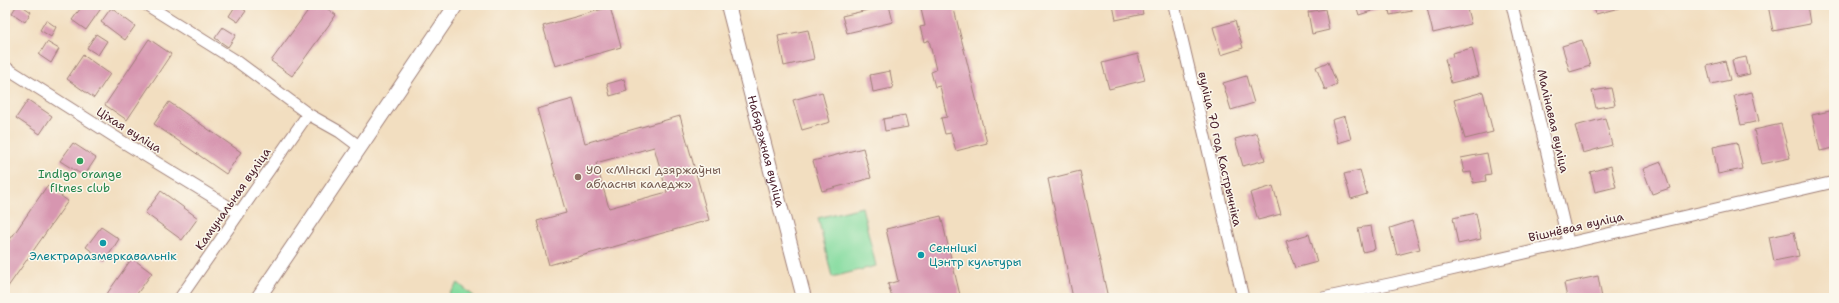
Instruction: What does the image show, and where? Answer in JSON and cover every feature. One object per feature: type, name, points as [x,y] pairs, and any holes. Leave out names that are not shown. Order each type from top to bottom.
[{"type":"street","points":[[146,5],[238,62],[308,114],[340,132],[360,147]]},
{"type":"street","points":[[258,298],[456,5]]},
{"type":"street","name":"Набярэжная вуліца","points":[[728,5],[804,298]]},
{"type":"street","name":"вуліца 70 год Кастрычніка","points":[[1174,5],[1243,298]]},
{"type":"street","name":"Малінавая вуліца","points":[[1512,5],[1568,242]]},
{"type":"street","name":"Ціхая вуліца","points":[[5,67],[239,213]]},
{"type":"street","name":"Камунальная вуліца","points":[[180,298],[308,114]]},
{"type":"street","name":"Вішнёвая вуліца","points":[[1323,298],[1834,182]]},
{"type":"green space","points":[[862,207],[876,266],[832,277],[818,218]]},
{"type":"green space","points":[[458,283],[476,298],[446,298]]},
{"type":"building","points":[[17,5],[21,5],[31,12],[25,22],[12,13]]},
{"type":"building","points":[[83,5],[99,5],[102,7],[86,30],[72,20]]},
{"type":"building","points":[[236,5],[246,11],[238,22],[229,16]]},
{"type":"building","points":[[312,5],[322,5],[336,15],[292,76],[271,61]]},
{"type":"building","points":[[889,5],[893,22],[847,33],[842,16]]},
{"type":"building","points":[[920,5],[953,5],[987,143],[956,151],[951,133],[945,134],[941,118],[947,117],[940,86],[935,87],[931,72],[936,70],[929,40],[924,42],[920,27],[925,26]]},
{"type":"building","points":[[1113,5],[1141,5],[1143,14],[1116,20]]},
{"type":"building","points":[[1356,5],[1381,5],[1381,8],[1359,15]]},
{"type":"building","points":[[1388,5],[1411,5],[1412,11],[1390,15]]},
{"type":"building","points":[[1441,5],[1466,5],[1471,24],[1433,33],[1427,8]]},
{"type":"building","points":[[1593,5],[1618,5],[1619,8],[1596,14]]},
{"type":"building","points":[[1768,5],[1807,5],[1810,24],[1773,31]]},
{"type":"building","points":[[610,7],[621,47],[555,66],[543,26]]},
{"type":"building","points":[[111,8],[135,26],[125,40],[101,22]]},
{"type":"building","points":[[1325,9],[1329,30],[1312,34],[1308,12]]},
{"type":"building","points":[[46,20],[56,27],[51,37],[40,30]]},
{"type":"building","points":[[1235,21],[1243,48],[1221,55],[1213,27]]},
{"type":"building","points":[[223,27],[236,35],[228,47],[215,38]]},
{"type":"building","points":[[808,30],[814,59],[784,66],[778,36]]},
{"type":"building","points":[[96,34],[107,41],[98,55],[87,48]]},
{"type":"building","points":[[149,39],[171,54],[127,120],[105,105]]},
{"type":"building","points":[[1582,40],[1590,66],[1570,72],[1562,46]]},
{"type":"building","points":[[47,42],[59,49],[51,63],[39,55]]},
{"type":"building","points":[[1472,48],[1479,76],[1451,83],[1445,59],[1453,57],[1452,53]]},
{"type":"building","points":[[1138,54],[1145,80],[1109,89],[1102,63]]},
{"type":"building","points":[[83,55],[110,74],[94,98],[67,79]]},
{"type":"building","points":[[1746,57],[1750,74],[1736,77],[1732,60]]},
{"type":"building","points":[[1725,61],[1730,80],[1711,84],[1707,66]]},
{"type":"building","points":[[1328,62],[1337,84],[1325,90],[1316,67]]},
{"type":"building","points":[[890,71],[893,88],[873,92],[870,75]]},
{"type":"building","points":[[1246,76],[1254,103],[1231,110],[1223,83]]},
{"type":"building","points":[[624,79],[627,91],[610,96],[607,84]]},
{"type":"building","points":[[1611,88],[1615,105],[1596,108],[1592,91]]},
{"type":"building","points":[[822,92],[830,122],[802,130],[793,100]]},
{"type":"building","points":[[1483,92],[1493,132],[1465,139],[1454,100]]},
{"type":"building","points":[[1752,92],[1759,121],[1741,125],[1734,96]]},
{"type":"building","name":"УО «Мінскі дзяржаўны абласны каледж»","points":[[573,99],[585,143],[680,116],[709,220],[549,265],[537,221],[566,213],[537,109]],"holes":[[[654,147],[667,192],[609,208],[596,163]]]},
{"type":"building","points":[[28,100],[52,116],[40,134],[16,118]]},
{"type":"building","points":[[169,102],[241,152],[226,174],[154,124]]},
{"type":"building","points":[[1834,110],[1834,148],[1820,151],[1812,115]]},
{"type":"building","points":[[905,115],[908,127],[885,131],[883,119]]},
{"type":"building","points":[[1345,116],[1351,139],[1338,143],[1332,120]]},
{"type":"building","points":[[1605,118],[1612,145],[1583,153],[1575,126]]},
{"type":"building","points":[[1781,124],[1790,158],[1762,164],[1754,130]]},
{"type":"building","points":[[1257,133],[1265,160],[1243,166],[1235,139]]},
{"type":"building","points":[[1737,142],[1743,169],[1718,174],[1713,147]]},
{"type":"building","points":[[73,143],[96,158],[84,176],[60,161]]},
{"type":"building","points":[[863,148],[871,178],[822,191],[813,161]]},
{"type":"building","points":[[1487,153],[1491,174],[1485,175],[1486,181],[1473,183],[1471,172],[1464,173],[1461,158]]},
{"type":"building","points":[[1661,162],[1670,188],[1652,194],[1643,169]]},
{"type":"building","points":[[1611,166],[1616,187],[1595,192],[1590,172]]},
{"type":"building","points":[[1360,170],[1367,194],[1351,199],[1344,174]]},
{"type":"building","points":[[1080,171],[1108,298],[1073,298],[1048,179]]},
{"type":"building","points":[[47,186],[68,201],[5,291],[5,247]]},
{"type":"building","points":[[1273,186],[1281,214],[1258,220],[1250,193]]},
{"type":"building","points":[[161,191],[198,218],[182,240],[145,213]]},
{"type":"building","points":[[1476,213],[1481,239],[1458,244],[1453,218]]},
{"type":"building","name":"Сенніцкі Цэнтр культуры","points":[[941,216],[960,295],[947,298],[892,298],[888,284],[898,281],[886,229]]},
{"type":"building","points":[[1412,221],[1420,249],[1397,255],[1390,228]]},
{"type":"building","points":[[1371,226],[1375,249],[1363,252],[1358,228]]},
{"type":"building","name":"Электраразмеркавальнік","points":[[101,227],[119,239],[105,261],[86,247]]},
{"type":"building","points":[[1794,232],[1799,256],[1774,261],[1769,237]]},
{"type":"building","points":[[1309,234],[1317,262],[1295,268],[1286,241]]},
{"type":"building","points":[[132,258],[152,273],[134,298],[104,298]]},
{"type":"building","points":[[1598,276],[1602,298],[1567,298],[1564,283]]},
{"type":"place","name":"Indigo orange fitnes club","points":[[80,161]]},
{"type":"place","name":"УО «Мінскі дзяржаўны абласны каледж»","points":[[578,177]]},
{"type":"place","name":"Электраразмеркавальнік","points":[[103,243]]},
{"type":"place","name":"Сенніцкі Цэнтр культуры","points":[[921,255]]}]
